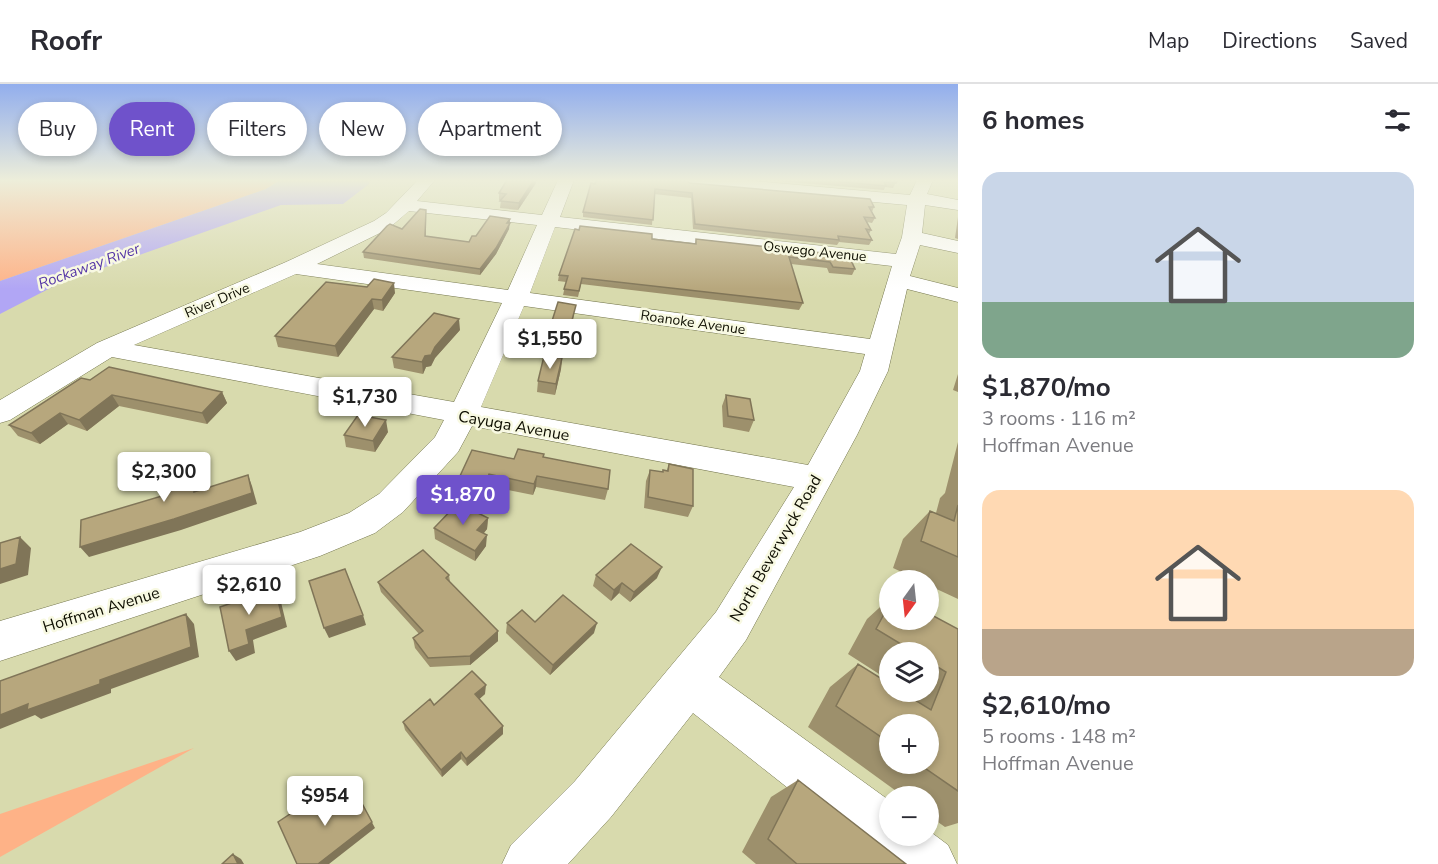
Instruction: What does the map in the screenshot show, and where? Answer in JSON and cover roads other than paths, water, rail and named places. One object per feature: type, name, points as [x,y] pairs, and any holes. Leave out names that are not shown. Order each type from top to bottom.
[{"type":"street","name":"River Drive","points":[[0,413],[106,348],[294,267],[381,225],[391,216]]},
{"type":"street","name":"Oswego Avenue","points":[[508,216],[905,260]]},
{"type":"street","name":"Hoffman Avenue","points":[[0,641],[307,545],[362,523],[391,503],[447,444],[516,298],[551,216]]},
{"type":"street","name":"North Beverwyck Road","points":[[530,864],[593,799],[689,682],[731,626],[842,435],[874,371],[915,216]]},
{"type":"street","points":[[905,260],[958,247]]},
{"type":"street","points":[[905,260],[958,295]]},
{"type":"street","name":"Roanoke Avenue","points":[[294,267],[879,348]]},
{"type":"street","name":"Cayuga Avenue","points":[[106,348],[815,479]]},
{"type":"street","points":[[689,682],[879,827]]},
{"type":"street","points":[[905,846],[929,864]]},
{"type":"water","name":"Rockaway River","points":[[187,216],[249,216],[60,283],[0,314],[0,281]]}]
